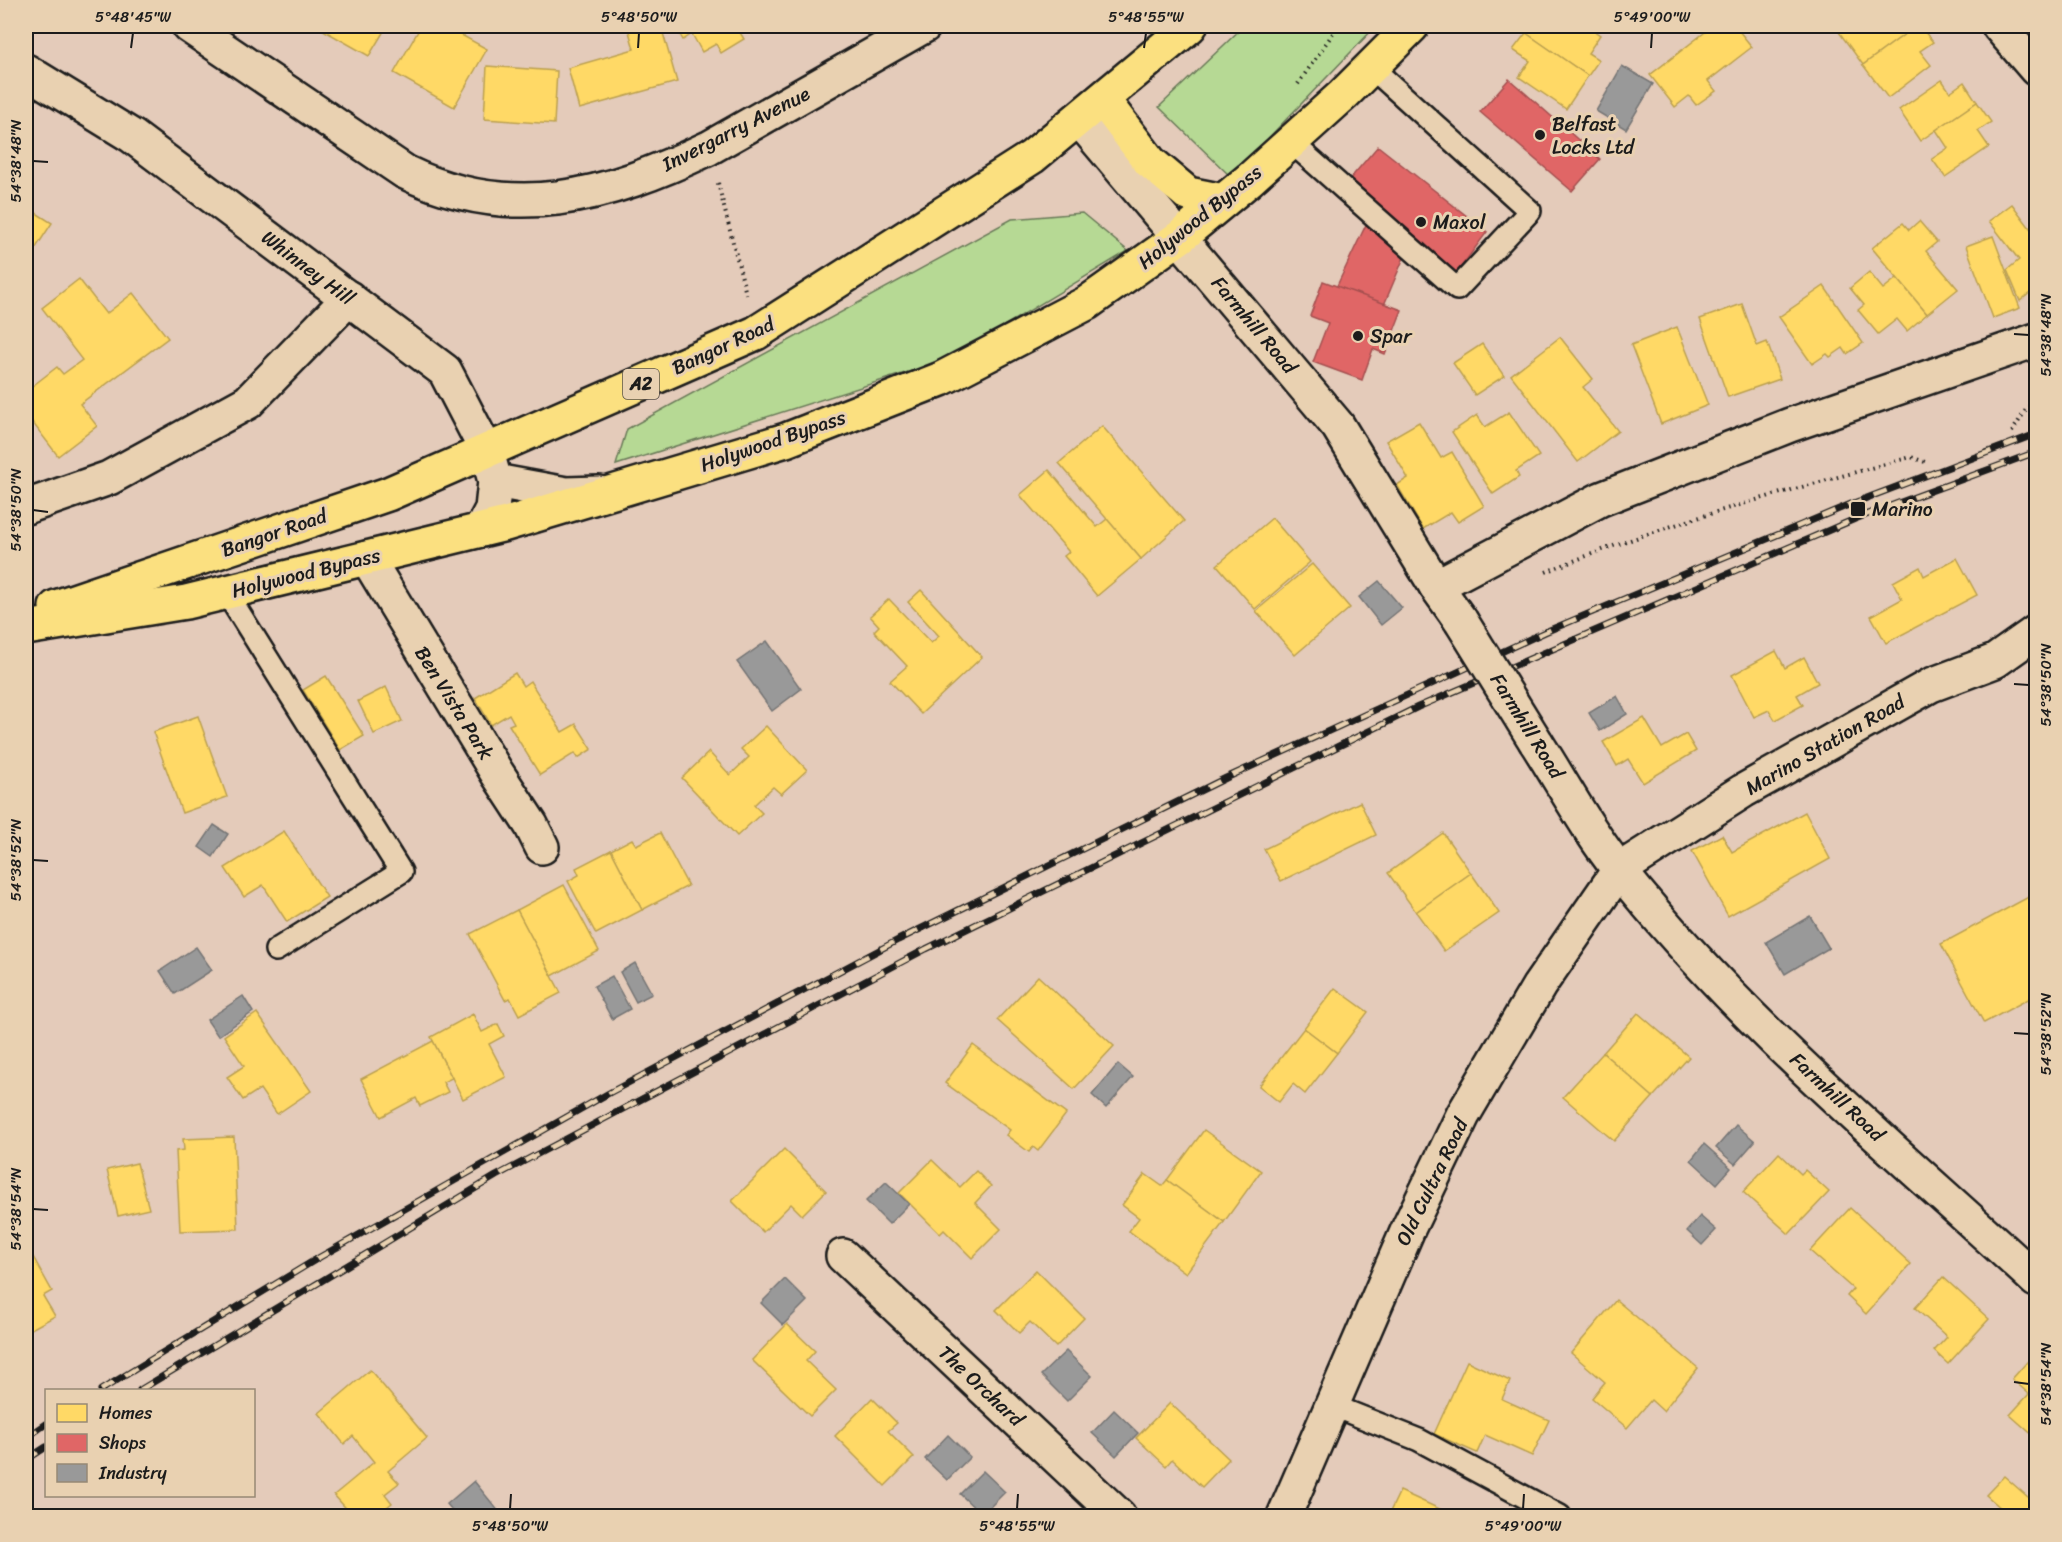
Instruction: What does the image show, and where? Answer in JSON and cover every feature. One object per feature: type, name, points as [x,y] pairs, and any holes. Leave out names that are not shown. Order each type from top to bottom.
[{"type":"highway","name":"Bangor Road","points":[[26,618],[388,494],[491,466],[756,333],[1032,157],[1190,26]]},
{"type":"highway","name":"Holywood Bypass","points":[[26,628],[186,602],[481,530],[786,440],[941,380],[1087,303],[1180,237],[1291,141],[1412,26]]},
{"type":"highway","points":[[1091,109],[1188,194],[1223,201]]},
{"type":"street","name":"Invergarry Avenue","points":[[189,26],[405,172],[432,185],[461,194],[522,202],[557,199],[632,179],[673,165],[709,148],[924,26]]},
{"type":"street","points":[[1999,26],[2037,69]]},
{"type":"street","name":"Whinney Hill","points":[[26,71],[132,136],[445,371],[491,466]]},
{"type":"street","name":"Farmhill Road","points":[[1091,109],[1180,237],[1338,426],[1436,586],[1461,621],[1619,870],[1721,987],[1822,1085],[2037,1280]]},
{"type":"street","points":[[26,507],[109,478],[248,402],[349,298]]},
{"type":"street","points":[[1436,586],[1601,500],[1790,425],[2037,340]]},
{"type":"street","points":[[481,530],[492,509],[491,466],[566,494],[609,493]]},
{"type":"street","name":"Ben Vista Park","points":[[367,558],[531,825],[542,847]]},
{"type":"street","name":"Marino Station Road","points":[[1619,870],[1743,791],[1930,685],[1995,661],[2037,632]]},
{"type":"street","name":"Old Cultra Road","points":[[1284,1516],[1409,1227],[1463,1115],[1539,986],[1619,870]]},
{"type":"street","name":"The Orchard","points":[[843,1256],[1119,1516]]},
{"type":"lane","points":[[1291,141],[1457,289],[1530,212],[1371,67]]},
{"type":"lane","points":[[226,592],[401,872],[276,950]]},
{"type":"lane","points":[[1331,1405],[1419,1440],[1560,1516]]},
{"type":"path","points":[[709,148],[756,333]]},
{"type":"path","points":[[2012,432],[2027,408],[2037,404]]},
{"type":"path","points":[[1535,576],[1619,542],[1751,500],[1911,457],[1928,463]]},
{"type":"green space","points":[[1244,26],[1376,26],[1231,177],[1159,107]]},
{"type":"green space","points":[[1082,213],[1128,251],[949,359],[616,465],[627,429],[1012,219]]},
{"type":"building: Homes","points":[[316,26],[387,26],[369,56]]},
{"type":"building: Homes","points":[[421,26],[445,26],[487,49],[454,107],[394,73]]},
{"type":"building: Homes","points":[[661,26],[677,82],[579,109],[568,68],[634,49],[628,28]]},
{"type":"building: Homes","points":[[675,26],[736,26],[744,39],[721,53],[716,44],[702,52],[692,34],[683,40]]},
{"type":"building: Homes","points":[[1531,26],[1587,26],[1600,35],[1588,53],[1599,60],[1588,76],[1526,33]]},
{"type":"building: Homes","points":[[1713,26],[1735,26],[1752,47],[1708,81],[1716,91],[1696,105],[1689,96],[1675,107],[1650,75]]},
{"type":"building: Homes","points":[[1847,26],[1916,26],[1863,65],[1839,32]]},
{"type":"building: Homes","points":[[1916,26],[1920,26],[1933,42],[1920,51],[1931,65],[1888,98],[1863,65]]},
{"type":"building: Homes","points":[[1526,33],[1588,76],[1566,109],[1519,77],[1530,61],[1513,50]]},
{"type":"building: Homes","points":[[487,66],[557,71],[554,124],[484,119]]},
{"type":"building: Homes","points":[[1942,80],[1950,92],[1964,82],[1977,102],[1920,141],[1899,110]]},
{"type":"building: Homes","points":[[1977,102],[1991,122],[1978,131],[1989,147],[1945,177],[1932,159],[1948,148],[1936,130]]},
{"type":"building: Homes","points":[[2012,204],[2036,236],[2036,288],[2020,301],[2007,270],[2019,260],[1989,221]]},
{"type":"building: Homes","points":[[33,211],[52,223],[26,263],[26,222]]},
{"type":"building: Homes","points":[[1919,221],[1937,242],[1926,251],[1958,289],[1927,314],[1872,248],[1903,223],[1909,230]]},
{"type":"building: Homes","points":[[1993,236],[2020,308],[1993,318],[1966,246]]},
{"type":"building: Homes","points":[[1869,272],[1883,289],[1897,278],[1927,314],[1907,331],[1897,319],[1878,334],[1858,310],[1864,305],[1850,288]]},
{"type":"building: Homes","points":[[79,279],[106,314],[133,293],[168,338],[80,404],[97,426],[58,456],[26,414],[26,391],[57,367],[63,374],[82,360],[42,308]]},
{"type":"building: Homes","points":[[1824,286],[1863,343],[1847,354],[1843,348],[1830,357],[1827,354],[1812,364],[1779,317]]},
{"type":"building: Homes","points":[[1742,304],[1757,346],[1767,342],[1780,379],[1728,397],[1700,319]]},
{"type":"building: Homes","points":[[1677,327],[1708,405],[1661,424],[1631,345]]},
{"type":"building: Homes","points":[[1560,337],[1593,379],[1583,387],[1618,431],[1578,462],[1511,375]]},
{"type":"building: Homes","points":[[1482,344],[1504,376],[1475,395],[1453,363]]},
{"type":"building: Homes","points":[[1509,412],[1539,456],[1516,471],[1519,477],[1493,494],[1452,432],[1477,415],[1485,427]]},
{"type":"building: Homes","points":[[1419,422],[1441,458],[1452,452],[1484,506],[1458,522],[1451,512],[1423,529],[1397,485],[1408,478],[1386,441]]},
{"type":"building: Homes","points":[[1102,426],[1184,521],[1141,559],[1059,463]]},
{"type":"building: Homes","points":[[1049,470],[1097,527],[1107,519],[1141,559],[1097,596],[1064,556],[1069,552],[1020,495]]},
{"type":"building: Homes","points":[[1272,518],[1310,562],[1255,609],[1217,565]]},
{"type":"building: Homes","points":[[1957,558],[1977,595],[1886,643],[1871,616],[1902,599],[1893,582],[1920,567],[1924,576]]},
{"type":"building: Homes","points":[[1312,564],[1350,608],[1295,655],[1256,611]]},
{"type":"building: Homes","points":[[921,590],[982,657],[921,714],[890,681],[907,666],[874,631],[879,626],[870,616],[889,599],[931,643],[939,636],[908,602]]},
{"type":"building: Homes","points":[[1776,651],[1785,668],[1804,657],[1818,683],[1797,695],[1803,705],[1775,720],[1769,710],[1754,717],[1732,675]]},
{"type":"building: Homes","points":[[515,673],[523,686],[530,681],[562,732],[576,724],[592,749],[578,758],[575,753],[540,775],[509,725],[514,723],[509,714],[491,725],[475,698]]},
{"type":"building: Homes","points":[[326,676],[364,736],[340,750],[303,690]]},
{"type":"building: Homes","points":[[386,687],[402,721],[374,734],[358,701]]},
{"type":"building: Homes","points":[[198,716],[227,797],[182,813],[153,732]]},
{"type":"building: Homes","points":[[1644,718],[1662,748],[1686,734],[1696,751],[1643,783],[1628,759],[1617,766],[1603,742]]},
{"type":"building: Homes","points":[[766,726],[807,770],[781,794],[773,787],[754,805],[762,813],[737,836],[682,778],[709,752],[730,775],[749,757],[741,749]]},
{"type":"building: Homes","points":[[1360,802],[1376,835],[1281,881],[1264,849]]},
{"type":"building: Homes","points":[[1805,812],[1830,859],[1728,916],[1692,851],[1722,835],[1732,852]]},
{"type":"building: Homes","points":[[284,831],[327,897],[287,922],[263,885],[244,897],[225,868]]},
{"type":"building: Homes","points":[[660,833],[688,886],[642,910],[611,850],[632,839],[636,845]]},
{"type":"building: Homes","points":[[1443,833],[1471,873],[1416,912],[1388,873]]},
{"type":"building: Homes","points":[[611,850],[642,910],[596,934],[568,881],[579,875],[576,868]]},
{"type":"building: Homes","points":[[1471,873],[1499,913],[1444,951],[1416,912]]},
{"type":"building: Homes","points":[[564,885],[599,951],[552,976],[517,910]]},
{"type":"building: Homes","points":[[2036,893],[2036,995],[1984,1023],[1941,944]]},
{"type":"building: Homes","points":[[517,910],[561,993],[519,1015],[510,998],[505,1000],[470,934]]},
{"type":"building: Homes","points":[[1038,976],[1114,1046],[1074,1089],[997,1020]]},
{"type":"building: Homes","points":[[1335,988],[1368,1012],[1337,1053],[1304,1028]]},
{"type":"building: Homes","points":[[257,1013],[311,1091],[277,1114],[260,1089],[243,1100],[227,1077],[244,1066],[224,1036]]},
{"type":"building: Homes","points":[[1638,1013],[1689,1057],[1653,1097],[1603,1053]]},
{"type":"building: Homes","points":[[473,1014],[482,1032],[498,1024],[504,1036],[489,1044],[506,1077],[463,1099],[431,1037]]},
{"type":"building: Homes","points":[[1304,1028],[1337,1053],[1305,1094],[1293,1084],[1279,1102],[1259,1086]]},
{"type":"building: Homes","points":[[433,1041],[452,1078],[443,1082],[448,1092],[420,1106],[416,1098],[381,1117],[361,1079]]},
{"type":"building: Homes","points":[[973,1045],[1066,1114],[1038,1151],[1033,1147],[1029,1152],[1006,1135],[1010,1130],[945,1083]]},
{"type":"building: Homes","points":[[1603,1053],[1653,1097],[1614,1141],[1563,1097]]},
{"type":"building: Homes","points":[[1204,1130],[1261,1171],[1224,1222],[1167,1180]]},
{"type":"building: Homes","points":[[234,1137],[238,1229],[180,1231],[176,1151],[184,1150],[183,1139]]},
{"type":"building: Homes","points":[[784,1149],[826,1191],[802,1215],[791,1204],[763,1232],[732,1201]]},
{"type":"building: Homes","points":[[1779,1153],[1801,1174],[1805,1170],[1829,1192],[1789,1234],[1743,1192]]},
{"type":"building: Homes","points":[[932,1160],[960,1187],[976,1171],[991,1186],[975,1203],[1001,1229],[972,1258],[944,1230],[940,1234],[899,1193]]},
{"type":"building: Homes","points":[[137,1163],[149,1209],[118,1216],[107,1170]]},
{"type":"building: Homes","points":[[1145,1174],[1162,1186],[1167,1180],[1224,1222],[1186,1273],[1129,1231],[1139,1218],[1122,1205]]},
{"type":"building: Homes","points":[[1850,1208],[1911,1264],[1866,1314],[1847,1296],[1853,1289],[1810,1251]]},
{"type":"building: Homes","points":[[32,1255],[52,1291],[43,1296],[55,1316],[26,1332],[26,1258]]},
{"type":"building: Homes","points":[[1036,1270],[1084,1318],[1056,1347],[1030,1322],[1019,1333],[996,1310]]},
{"type":"building: Homes","points":[[1943,1277],[1989,1319],[1948,1364],[1934,1351],[1947,1337],[1915,1308]]},
{"type":"building: Homes","points":[[1616,1300],[1698,1368],[1663,1411],[1651,1400],[1627,1428],[1592,1398],[1605,1382],[1571,1353]]},
{"type":"building: Homes","points":[[787,1324],[815,1351],[806,1361],[836,1390],[810,1416],[752,1360]]},
{"type":"building: Homes","points":[[2034,1354],[2036,1356],[2036,1438],[2010,1415],[2029,1394],[2012,1379]]},
{"type":"building: Homes","points":[[1467,1361],[1510,1381],[1502,1399],[1549,1420],[1532,1456],[1485,1435],[1477,1453],[1434,1434]]},
{"type":"building: Homes","points":[[370,1370],[427,1438],[388,1471],[399,1483],[385,1494],[392,1503],[376,1516],[353,1516],[334,1495],[374,1462],[353,1436],[344,1444],[319,1413]]},
{"type":"building: Homes","points":[[872,1398],[897,1423],[888,1431],[914,1457],[885,1486],[835,1436]]},
{"type":"building: Homes","points":[[1170,1403],[1229,1459],[1202,1487],[1172,1459],[1166,1466],[1136,1438]]},
{"type":"building: Homes","points":[[2004,1476],[2036,1504],[2036,1516],[2010,1516],[1986,1495]]},
{"type":"building: Homes","points":[[1400,1491],[1455,1516],[1388,1516]]},
{"type":"building: Shops","name":"Belfast Locks Ltd","points":[[1509,79],[1600,159],[1572,191],[1480,112]]},
{"type":"building: Shops","name":"Maxol","points":[[1378,146],[1487,232],[1455,275],[1410,243],[1381,312],[1334,292],[1372,212],[1343,187]]},
{"type":"building: Shops","name":"Spar","points":[[1323,281],[1402,310],[1385,354],[1373,349],[1362,380],[1313,362],[1328,323],[1310,316]]},
{"type":"building: Industry","points":[[1622,66],[1653,84],[1626,129],[1596,111]]},
{"type":"building: Industry","points":[[1379,581],[1402,608],[1381,625],[1359,597]]},
{"type":"building: Industry","points":[[767,641],[801,689],[772,711],[737,662]]},
{"type":"building: Industry","points":[[1617,696],[1627,714],[1600,731],[1589,713]]},
{"type":"building: Industry","points":[[214,825],[228,834],[213,857],[199,847]]},
{"type":"building: Industry","points":[[1810,916],[1829,948],[1785,974],[1766,942]]},
{"type":"building: Industry","points":[[196,947],[212,970],[175,994],[160,971]]},
{"type":"building: Industry","points":[[635,963],[652,994],[636,1002],[620,972]]},
{"type":"building: Industry","points":[[612,976],[630,1009],[612,1019],[594,986]]},
{"type":"building: Industry","points":[[243,996],[253,1012],[218,1036],[207,1020]]},
{"type":"building: Industry","points":[[1118,1064],[1133,1077],[1106,1108],[1092,1095]]},
{"type":"building: Industry","points":[[1736,1125],[1755,1141],[1735,1164],[1716,1148]]},
{"type":"building: Industry","points":[[1704,1144],[1731,1168],[1717,1184],[1691,1160]]},
{"type":"building: Industry","points":[[886,1182],[909,1204],[889,1224],[866,1201]]},
{"type":"building: Industry","points":[[1700,1216],[1716,1230],[1702,1245],[1687,1231]]},
{"type":"building: Industry","points":[[785,1279],[807,1301],[783,1325],[761,1303]]},
{"type":"building: Industry","points":[[1066,1351],[1092,1376],[1067,1401],[1041,1375]]},
{"type":"building: Industry","points":[[1114,1410],[1138,1433],[1116,1456],[1092,1433]]},
{"type":"building: Industry","points":[[948,1435],[970,1457],[947,1480],[925,1459]]},
{"type":"building: Industry","points":[[983,1471],[1005,1492],[982,1515],[960,1494]]},
{"type":"building: Industry","points":[[474,1481],[500,1513],[496,1516],[457,1516],[447,1504]]},
{"type":"railway","points":[[103,1389],[320,1257],[609,1093],[898,940],[1226,778],[1545,632],[1851,504],[2036,434]]},
{"type":"railway","points":[[142,1389],[496,1176],[926,949],[1418,707],[1855,519],[2036,452]]},
{"type":"railway","points":[[26,1438],[45,1425]]},
{"type":"railway","points":[[26,1460],[45,1448]]},
{"type":"place","name":"Belfast Locks Ltd","points":[[1540,135]]},
{"type":"place","name":"Maxol","points":[[1421,222]]},
{"type":"place","name":"Spar","points":[[1358,336]]},
{"type":"place","name":"Marino","points":[[1858,509]]}]
